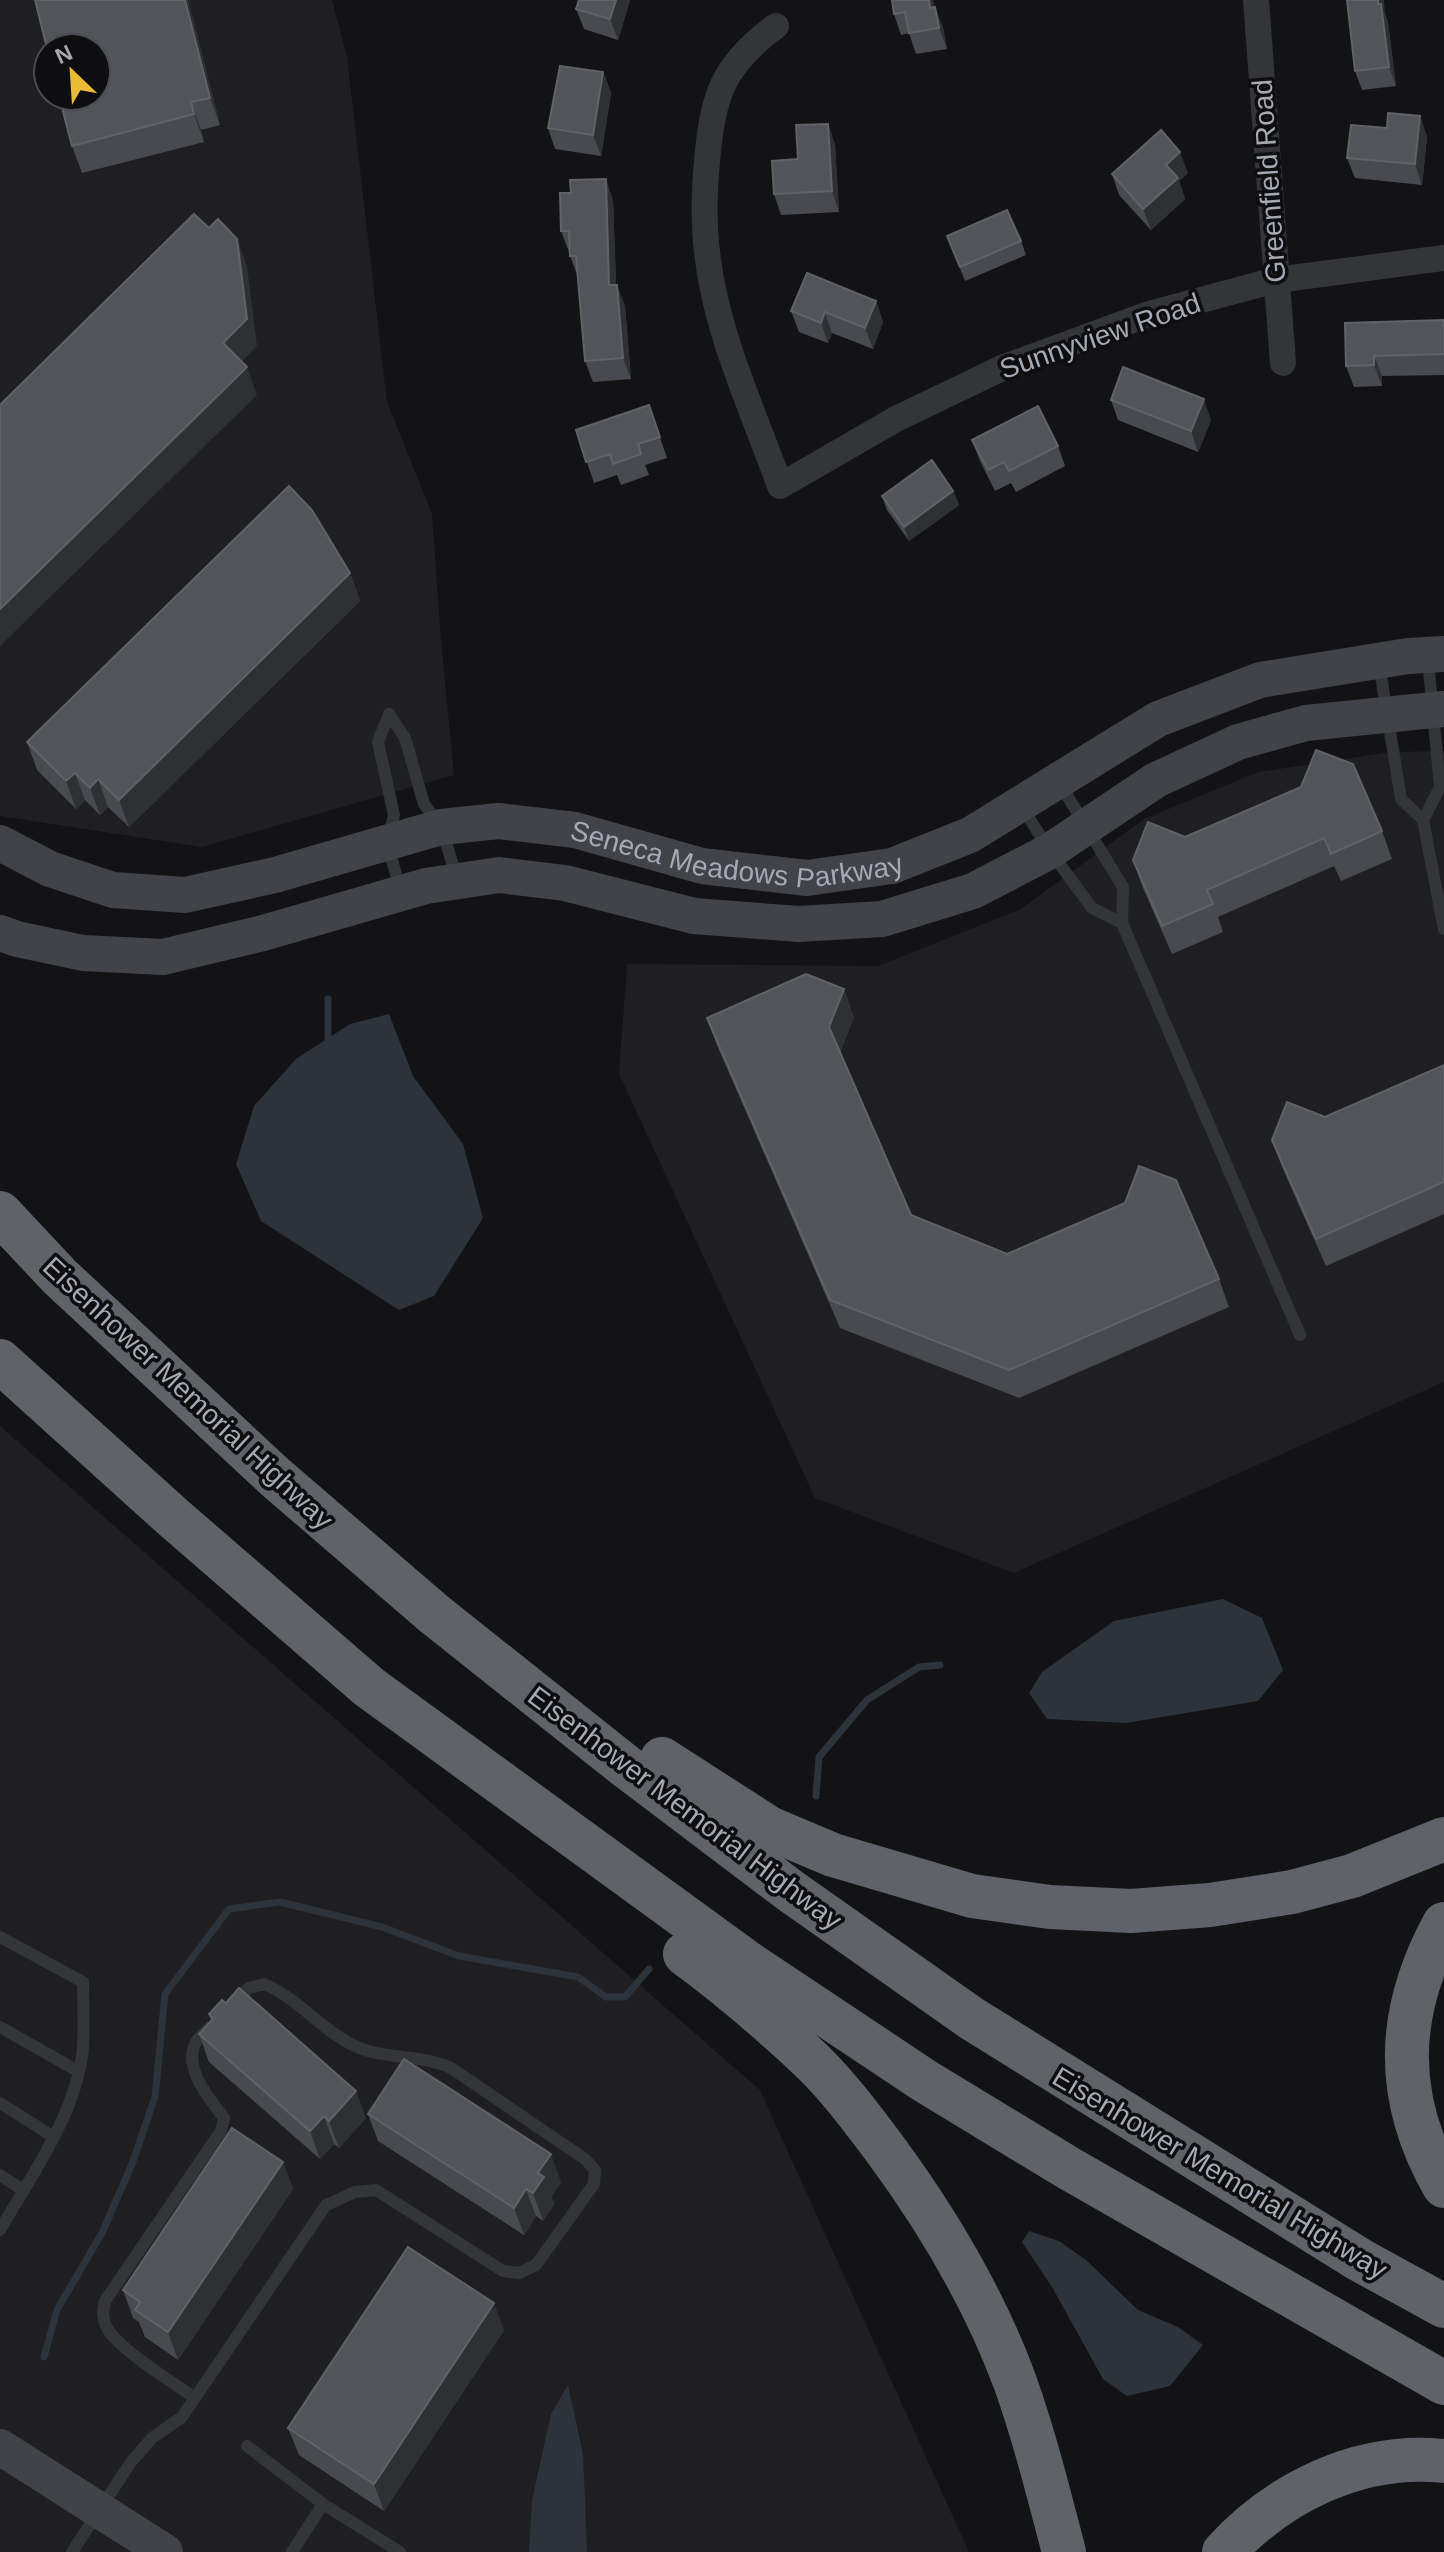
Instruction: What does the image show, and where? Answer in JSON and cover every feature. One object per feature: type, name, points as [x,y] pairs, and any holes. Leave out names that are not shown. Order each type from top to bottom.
[{"type":"highway","name":"Eisenhower Memorial Highway","points":[[0,1213],[60,1277],[275,1477],[433,1613],[624,1765],[792,1892],[971,2018],[1360,2260],[1444,2306]]},
{"type":"highway","points":[[60,1277],[292,1459],[448,1593],[641,1744],[769,1828],[833,1855],[972,1896],[1050,1907],[1131,1911],[1210,1905],[1292,1892],[1352,1876],[1444,1839]]},
{"type":"highway","points":[[0,1361],[552,1852],[728,1986],[816,2066],[860,2117],[945,2237],[984,2310],[1014,2380],[1064,2552]]},
{"type":"highway","points":[[369,1687],[748,1963],[925,2081],[1070,2169],[1444,2383]]},
{"type":"highway","points":[[1444,1924],[1427,1956],[1410,2009],[1406,2061],[1412,2114],[1428,2159],[1444,2186]]},
{"type":"highway","points":[[1224,2552],[1247,2527],[1280,2502],[1314,2484],[1352,2470],[1388,2462],[1444,2461]]},
{"type":"street","name":"Greenfield Road","points":[[1256,0],[1283,363]]},
{"type":"street","name":"Sunnyview Road","points":[[776,26],[752,44],[725,79],[712,114],[703,203],[708,260],[719,317],[780,486],[896,419],[1002,368],[1149,314],[1276,280],[1444,258]]},
{"type":"street","name":"Seneca Meadows Parkway","points":[[0,843],[50,869],[113,890],[185,895],[275,875],[441,827],[499,821],[575,830],[702,866],[807,878],[892,866],[970,835],[1158,719],[1260,680],[1436,654]]},
{"type":"street","name":"Seneca Meadows Parkway","points":[[0,933],[83,953],[163,957],[263,933],[401,893],[499,875],[565,883],[694,916],[799,924],[882,919],[973,891],[1050,851],[1156,780],[1238,742],[1306,723],[1439,710]]},
{"type":"street","points":[[0,2447],[165,2552]]},
{"type":"lane","points":[[1423,820],[1440,787],[1436,654]]},
{"type":"lane","points":[[1378,661],[1401,799],[1423,820],[1444,929]]},
{"type":"lane","points":[[401,893],[387,842],[394,815],[378,742],[389,714],[405,738],[424,804],[441,827],[458,882]]},
{"type":"lane","points":[[1058,781],[1123,887],[1122,923],[1300,1335]]},
{"type":"lane","points":[[1020,804],[1092,908],[1122,923]]},
{"type":"lane","points":[[0,1937],[83,1982],[82,2055],[62,2122],[0,2230]]},
{"type":"lane","points":[[72,2552],[131,2462],[152,2438],[182,2417],[326,2205],[355,2192],[376,2190],[503,2271],[519,2273],[536,2265],[594,2184],[595,2170],[571,2148],[435,2060],[359,2048],[320,2025],[280,1990],[264,1984],[249,1988],[227,2008]]},
{"type":"lane","points":[[195,2398],[116,2341],[102,2313],[105,2301],[221,2131],[224,2118],[198,2080],[193,2059],[196,2043],[216,2020]]},
{"type":"lane","points":[[0,2027],[78,2071]]},
{"type":"lane","points":[[0,2103],[54,2137]]},
{"type":"lane","points":[[0,2175],[23,2190]]},
{"type":"lane","points":[[247,2446],[323,2504],[400,2552]]},
{"type":"lane","points":[[292,2552],[323,2504]]},
{"type":"shaded area","points":[[0,0],[332,0],[347,57],[387,402],[432,514],[454,775],[202,847],[0,816]]},
{"type":"shaded area","points":[[1444,751],[1444,1382],[1014,1573],[815,1498],[619,1074],[627,964],[878,966],[1021,909],[1144,819],[1258,772],[1391,752]]},
{"type":"shaded area","points":[[389,1014],[413,1076],[463,1144],[483,1218],[434,1296],[399,1310],[261,1221],[236,1164],[254,1106],[296,1059],[350,1024]]},
{"type":"shaded area","points":[[0,1426],[760,2090],[969,2552],[0,2552]]},
{"type":"shaded area","points":[[1223,1599],[1262,1618],[1283,1670],[1258,1701],[1126,1723],[1047,1719],[1029,1693],[1042,1672],[1114,1621]]},
{"type":"shaded area","points":[[1029,2231],[1059,2241],[1086,2260],[1138,2310],[1178,2327],[1203,2345],[1170,2386],[1127,2396],[1103,2379],[1052,2287],[1022,2242]]},
{"type":"shaded area","points":[[568,2385],[583,2454],[587,2552],[529,2552],[532,2500],[551,2414]]},
{"type":"building","points":[[35,0],[185,0],[210,98],[191,102],[194,114],[72,146],[63,112],[112,112],[112,32],[43,32]]},
{"type":"building","points":[[579,0],[616,0],[610,19],[576,9]]},
{"type":"building","points":[[892,0],[929,0],[930,8],[935,7],[939,28],[909,33],[905,12],[894,14]]},
{"type":"building","points":[[1347,0],[1378,0],[1381,4],[1389,67],[1355,71]]},
{"type":"building","points":[[560,66],[603,72],[593,135],[548,128]]},
{"type":"building","points":[[1388,113],[1420,116],[1415,164],[1347,158],[1351,125],[1387,128]]},
{"type":"building","points":[[828,124],[832,191],[774,194],[772,161],[798,159],[796,125]]},
{"type":"building","points":[[1161,130],[1180,152],[1166,165],[1178,178],[1143,209],[1112,174]]},
{"type":"building","points":[[606,179],[609,285],[617,285],[623,358],[585,361],[576,256],[570,256],[569,231],[561,231],[560,193],[571,193],[570,180]]},
{"type":"building","points":[[1007,210],[1021,241],[960,267],[947,236]]},
{"type":"building","points":[[194,214],[209,228],[218,219],[237,239],[247,319],[223,343],[247,367],[0,609],[0,405]]},
{"type":"building","points":[[807,273],[876,301],[865,328],[825,312],[821,323],[791,311]]},
{"type":"building","points":[[1444,320],[1444,354],[1374,356],[1374,365],[1346,366],[1345,323]]},
{"type":"building","points":[[1123,367],[1204,399],[1191,431],[1111,400]]},
{"type":"building","points":[[649,405],[660,437],[638,444],[641,454],[613,464],[610,454],[586,462],[576,430]]},
{"type":"building","points":[[1038,406],[1058,446],[1009,471],[1004,462],[988,470],[972,440]]},
{"type":"building","points":[[932,460],[953,491],[904,527],[882,496]]},
{"type":"building","points":[[289,486],[312,510],[350,573],[119,800],[98,779],[90,788],[75,773],[66,781],[27,742]]},
{"type":"building","points":[[1316,750],[1353,764],[1382,831],[1331,854],[1324,838],[1207,890],[1213,904],[1162,926],[1133,860],[1148,822],[1185,837],[1301,787]]},
{"type":"building","points":[[806,974],[844,989],[829,1027],[911,1215],[1007,1254],[1125,1203],[1139,1166],[1176,1180],[1219,1279],[1009,1370],[830,1300],[707,1018]]},
{"type":"building","points":[[1444,1065],[1444,1182],[1316,1239],[1272,1140],[1287,1102],[1325,1117]]},
{"type":"building","points":[[239,1988],[356,2091],[329,2121],[324,2116],[310,2131],[199,2034],[213,2019],[209,2014],[222,2000],[226,2003]]},
{"type":"building","points":[[404,2059],[551,2154],[538,2173],[544,2177],[533,2193],[526,2189],[514,2208],[368,2114]]},
{"type":"building","points":[[232,2128],[283,2162],[168,2332],[135,2310],[140,2302],[123,2290]]},
{"type":"building","points":[[408,2247],[494,2303],[374,2484],[288,2428]]},
{"type":"waterway","points":[[328,999],[328,1038]]},
{"type":"waterway","points":[[816,1796],[819,1757],[867,1700],[919,1667],[940,1665]]},
{"type":"waterway","points":[[44,2357],[57,2310],[102,2233],[132,2164],[155,2097],[165,1994],[229,1909],[280,1902],[382,1927],[459,1956],[578,1977],[606,1997],[625,1997],[649,1969]]}]
